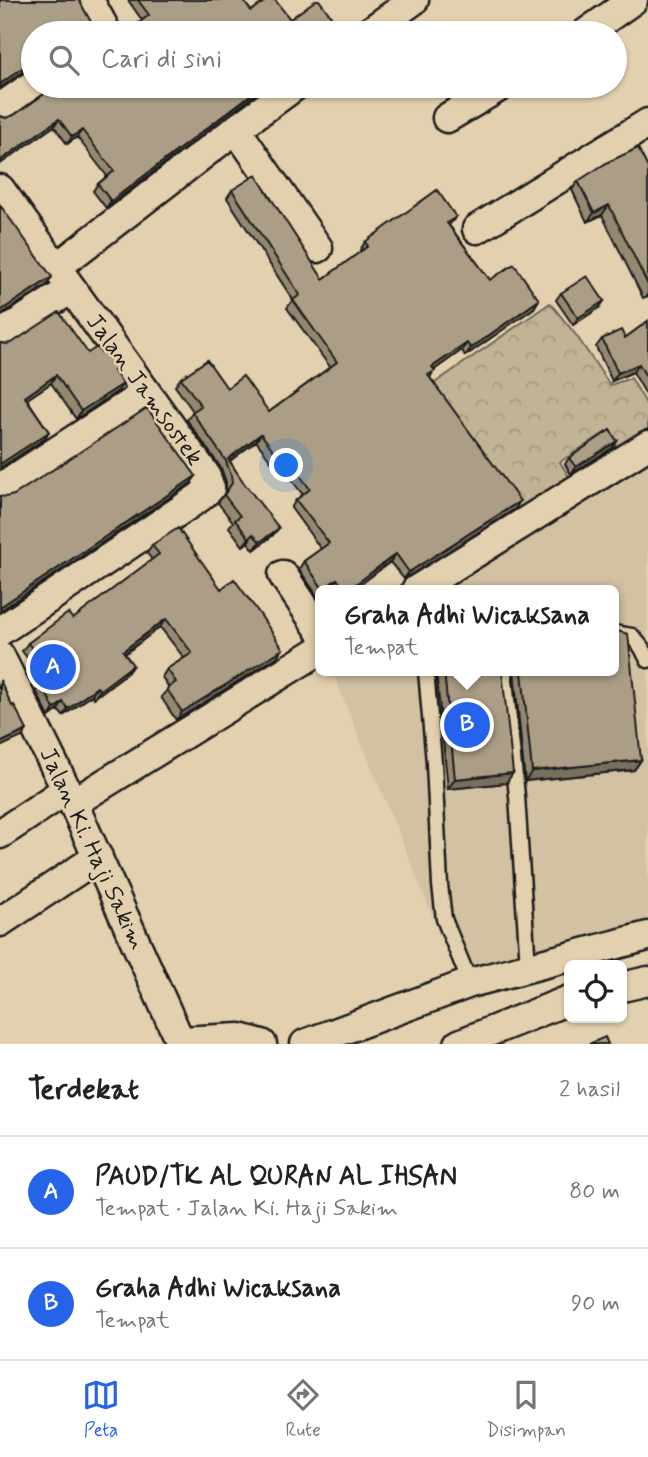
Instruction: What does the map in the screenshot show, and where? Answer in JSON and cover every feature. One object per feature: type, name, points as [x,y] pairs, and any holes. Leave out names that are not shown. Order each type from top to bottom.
[{"type":"street","points":[[89,0],[100,21]]},
{"type":"street","points":[[385,21],[414,0]]},
{"type":"street","points":[[603,21],[633,0]]},
{"type":"street","points":[[0,108],[21,93]]},
{"type":"street","points":[[0,335],[236,129],[279,98]]},
{"type":"street","points":[[447,118],[481,98]]},
{"type":"street","points":[[477,229],[648,123]]},
{"type":"street","points":[[236,129],[318,248]]},
{"type":"street","name":"Jalan Jamsostek","points":[[0,189],[205,474],[209,488],[200,497],[0,631]]},
{"type":"street","points":[[0,488],[146,393]]},
{"type":"street","points":[[424,585],[648,445]]},
{"type":"street","points":[[283,575],[315,623]]},
{"type":"street","points":[[0,834],[70,797],[315,653]]},
{"type":"street","name":"Jalan Ki. Haji Sakim","points":[[0,656],[98,857],[180,1043]]},
{"type":"street","points":[[0,922],[98,857]]},
{"type":"street","points":[[305,1044],[470,983],[648,936]]},
{"type":"street","points":[[627,986],[648,981]]},
{"type":"street","points":[[459,1044],[564,1002]]},
{"type":"street","points":[[180,1043],[240,1038],[262,1044]]},
{"type":"lane","points":[[619,635],[632,636],[648,660]]},
{"type":"lane","points":[[426,676],[444,919],[470,983]]},
{"type":"lane","points":[[505,676],[517,796],[528,967]]},
{"type":"shaded area","points":[[648,463],[648,922],[459,980],[334,676],[619,676],[619,585],[446,585]]},
{"type":"green space","points":[[550,303],[610,385],[631,378],[648,407],[648,434],[619,452],[606,432],[560,462],[573,483],[522,515],[429,387]]},
{"type":"building","points":[[0,0],[79,0],[90,21],[21,21],[21,69],[0,84]]},
{"type":"building","points":[[138,0],[243,0],[251,11],[267,0],[275,0],[290,19],[319,0],[333,19],[141,21],[149,15]]},
{"type":"building","points":[[38,98],[246,98],[111,201],[98,184],[114,171],[82,130],[72,137],[59,119],[1,160],[0,116],[6,118]]},
{"type":"building","points":[[638,148],[648,168],[648,285],[609,205],[594,213],[578,181],[608,162]]},
{"type":"building","points":[[256,175],[323,279],[368,246],[365,242],[437,190],[456,217],[447,223],[490,280],[514,264],[539,300],[471,348],[467,343],[432,367],[435,371],[428,375],[520,501],[409,572],[396,554],[355,585],[341,585],[337,579],[329,585],[320,585],[304,561],[329,543],[296,500],[310,489],[285,455],[280,459],[261,434],[228,459],[279,528],[260,542],[253,534],[249,538],[235,520],[240,516],[224,495],[232,483],[226,461],[192,412],[201,406],[181,378],[207,360],[227,388],[243,376],[269,412],[337,362],[293,300],[300,295],[232,190]]},
{"type":"building","points":[[0,205],[52,277],[0,311]]},
{"type":"building","points":[[587,276],[604,301],[578,318],[561,293]]},
{"type":"building","points":[[59,312],[88,353],[97,347],[101,352],[105,349],[119,368],[114,371],[123,384],[81,411],[56,375],[25,397],[49,432],[0,464],[0,343],[13,342]]},
{"type":"building","points":[[648,321],[648,380],[639,364],[618,373],[602,339],[621,330],[625,338]]},
{"type":"building","points":[[147,408],[196,476],[0,607],[0,496],[14,495]]},
{"type":"building","points":[[610,430],[617,441],[576,467],[569,458]]},
{"type":"building","points":[[178,528],[221,589],[234,579],[283,649],[182,712],[167,689],[176,682],[167,669],[192,653],[166,619],[123,651],[133,665],[100,690],[97,687],[68,709],[63,702],[54,709],[42,684],[52,676],[28,643],[68,613],[73,619],[159,554],[152,545]]},
{"type":"building","points":[[619,631],[628,634],[641,760],[532,771],[522,676],[619,676]]},
{"type":"building","points":[[445,676],[503,676],[513,773],[455,779]]},
{"type":"building","points":[[0,680],[27,730],[0,743]]},
{"type":"building","points":[[605,1037],[608,1044],[589,1044]]},
{"type":"place","name":"PAUD/TK AL QURAN AL IHSAN","points":[[53,667]]},
{"type":"place","name":"Graha Adhi Wicaksana","points":[[467,725]]}]
